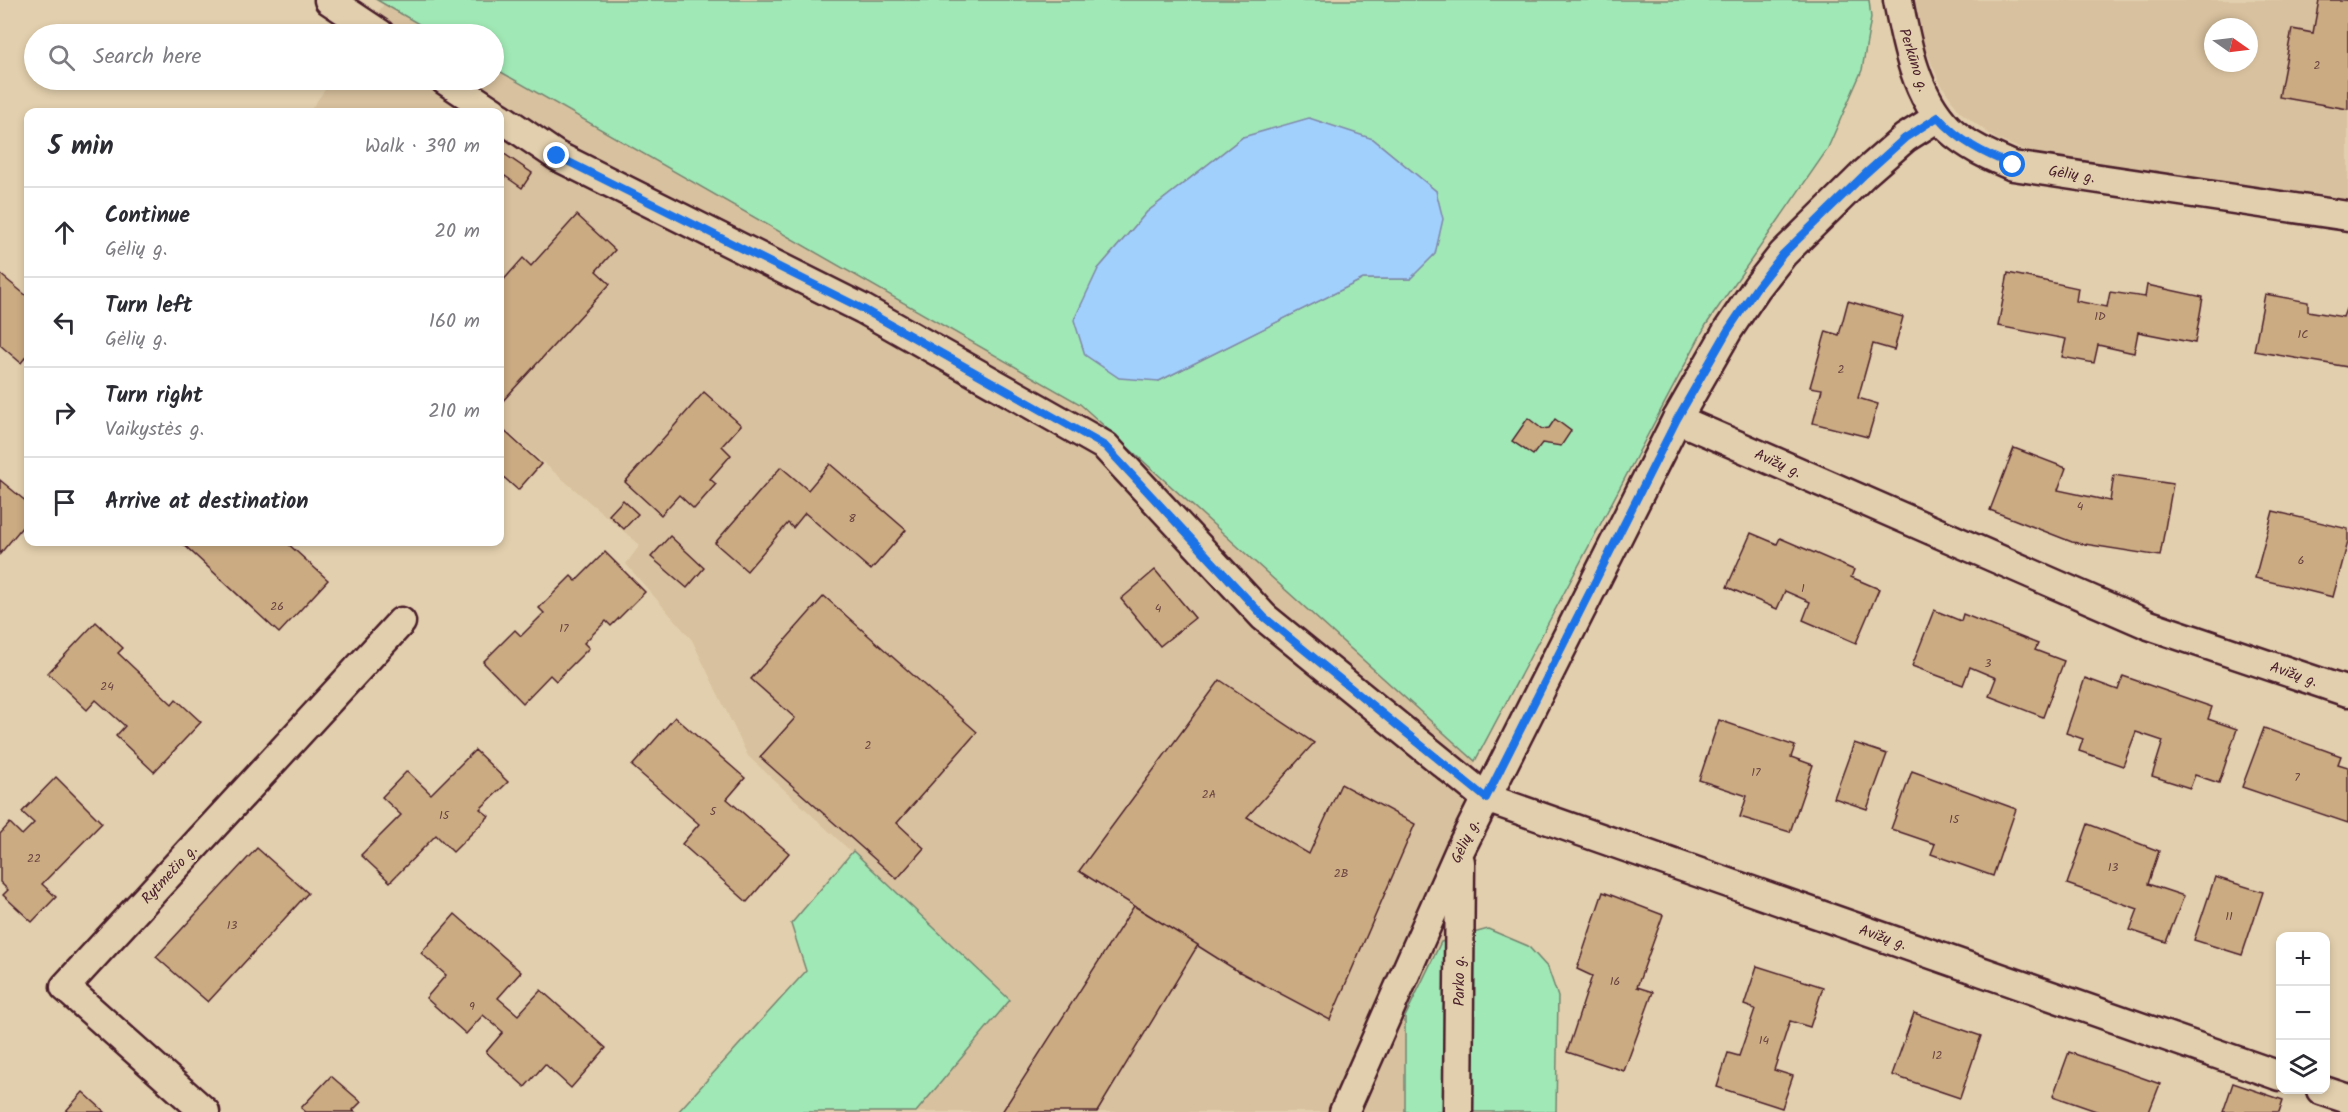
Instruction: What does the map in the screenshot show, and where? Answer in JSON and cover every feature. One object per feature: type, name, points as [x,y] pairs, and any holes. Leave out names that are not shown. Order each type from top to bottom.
[{"type":"street","points":[[330,0],[365,24]]},
{"type":"street","name":"Perkūno g.","points":[[1898,0],[1903,28],[1916,71],[1927,100],[1938,117]]},
{"type":"street","points":[[460,90],[487,108]]},
{"type":"street","name":"Gėlių g.","points":[[1344,1112],[1460,850],[1677,419],[1728,330],[1757,287],[1783,254],[1873,166],[1905,138],[1938,117],[1967,143],[2013,165],[2348,216]]},
{"type":"street","name":"Avižų g.","points":[[504,120],[557,156],[863,309],[1105,446],[1264,617],[1486,798],[2276,1075]]},
{"type":"street","name":"Avižų g.","points":[[1677,419],[2149,625],[2348,692]]},
{"type":"street","name":"Rytmečio g.","points":[[205,1112],[64,987],[400,622]]},
{"type":"street","name":"Parko g.","points":[[1458,1112],[1460,850]]},
{"type":"street","points":[[2330,1093],[2348,1099]]},
{"type":"shaded area","points":[[1915,0],[2348,0],[2348,200],[2034,154],[1996,139],[1959,111],[1939,81],[1925,48]]},
{"type":"shaded area","points":[[384,4],[419,24],[370,24]]},
{"type":"shaded area","points":[[504,74],[1080,404],[1475,761],[1441,942],[1405,1017],[1405,1112],[916,1112],[1010,999],[748,756],[692,640],[626,564],[640,545],[504,429],[504,108],[312,108],[325,90],[504,90]]},
{"type":"green space","points":[[377,0],[1869,0],[1871,18],[1862,70],[1827,150],[1706,325],[1475,761],[1080,404],[504,74],[504,24],[419,24]],"holes":[[[1243,137],[1373,139],[1436,191],[1410,279],[1363,279],[1159,381],[1098,269],[1147,212]]]},
{"type":"green space","points":[[853,851],[1010,1000],[916,1112],[678,1112],[806,971],[791,924]]},
{"type":"green space","points":[[1488,929],[1528,946],[1548,968],[1558,997],[1556,1112],[1405,1112],[1405,1017],[1441,942]]},
{"type":"water","points":[[1309,118],[1373,139],[1436,191],[1443,219],[1435,254],[1410,279],[1363,279],[1159,381],[1119,378],[1085,355],[1074,320],[1098,269],[1147,212],[1243,137]]},
{"type":"building","points":[[2319,0],[2348,0],[2348,109],[2279,97],[2292,29],[2313,33]]},
{"type":"building","points":[[504,154],[532,173],[522,188],[505,176],[504,178]]},
{"type":"building","points":[[577,215],[615,250],[596,271],[610,284],[504,400],[504,279],[523,258],[531,266]]},
{"type":"building","points":[[2008,273],[2078,288],[2076,301],[2107,307],[2110,292],[2145,297],[2147,285],[2203,297],[2195,343],[2138,332],[2134,353],[2098,345],[2094,363],[2062,357],[2066,339],[1998,326]]},
{"type":"building","points":[[0,274],[24,294],[24,359],[21,363],[0,345]]},
{"type":"building","points":[[2265,294],[2308,302],[2308,311],[2343,317],[2348,309],[2348,367],[2254,351]]},
{"type":"building","points":[[1848,301],[1903,317],[1894,350],[1873,344],[1858,398],[1878,404],[1868,437],[1813,423],[1822,389],[1810,387],[1826,331],[1839,335]]},
{"type":"building","points":[[704,392],[741,425],[722,446],[731,455],[710,479],[716,484],[694,509],[679,495],[661,515],[625,482]]},
{"type":"building","points":[[1528,418],[1542,429],[1549,428],[1555,419],[1571,431],[1561,446],[1542,443],[1533,455],[1512,441]]},
{"type":"building","points":[[504,431],[541,464],[518,490],[504,478]]},
{"type":"building","points":[[2014,448],[2066,468],[2058,490],[2110,501],[2114,475],[2173,484],[2160,556],[2072,542],[1990,510]]},
{"type":"building","points":[[830,464],[906,530],[871,570],[805,513],[793,528],[788,523],[747,571],[715,543],[781,467],[808,490]]},
{"type":"building","points":[[0,480],[24,500],[24,525],[0,554]]},
{"type":"building","points":[[623,500],[638,514],[624,529],[609,515]]},
{"type":"building","points":[[2273,511],[2348,529],[2348,542],[2333,597],[2255,578]]},
{"type":"building","points":[[1751,533],[1777,544],[1780,538],[1854,570],[1851,577],[1879,589],[1856,643],[1803,620],[1810,602],[1785,591],[1777,609],[1727,587]]},
{"type":"building","points":[[670,536],[704,568],[687,588],[651,557]]},
{"type":"building","points":[[185,546],[290,546],[328,580],[279,633]]},
{"type":"building","points":[[605,552],[645,592],[611,626],[606,621],[584,643],[589,648],[556,681],[550,675],[523,703],[483,662],[515,630],[521,636],[544,613],[539,608],[571,576],[576,581]]},
{"type":"building","points":[[1155,570],[1195,618],[1160,646],[1121,599]]},
{"type":"building","points":[[824,596],[977,732],[897,823],[924,848],[897,879],[760,757],[795,718],[751,679]]},
{"type":"building","points":[[1934,610],[1961,621],[1963,614],[2038,644],[2035,650],[2064,661],[2043,717],[1989,696],[1996,678],[1970,667],[1963,685],[1912,666]]},
{"type":"building","points":[[96,622],[123,648],[118,653],[172,704],[176,699],[201,722],[154,772],[116,736],[125,726],[96,700],[87,710],[48,673]]},
{"type":"building","points":[[2123,676],[2212,707],[2208,719],[2237,729],[2219,783],[2195,775],[2190,788],[2152,776],[2163,741],[2136,732],[2123,766],[2079,751],[2083,739],[2066,733],[2085,678],[2118,690]]},
{"type":"building","points":[[1220,680],[1314,743],[1247,817],[1309,854],[1341,784],[1415,824],[1330,1020],[1236,970],[1079,871]]},
{"type":"building","points":[[675,717],[745,778],[727,799],[789,853],[747,902],[682,844],[699,824],[632,766]]},
{"type":"building","points":[[1719,720],[1795,746],[1791,757],[1813,765],[1790,832],[1740,817],[1747,796],[1699,780]]},
{"type":"building","points":[[2264,728],[2341,756],[2338,764],[2348,767],[2348,823],[2242,787]]},
{"type":"building","points":[[1854,743],[1887,754],[1867,809],[1834,798]]},
{"type":"building","points":[[475,750],[508,782],[480,809],[489,816],[453,852],[436,835],[390,882],[361,855],[401,815],[382,797],[407,771],[431,794]]},
{"type":"building","points":[[1912,771],[2016,809],[1993,876],[1931,854],[1935,844],[1891,829]]},
{"type":"building","points":[[56,777],[102,823],[42,884],[56,897],[32,922],[3,895],[8,890],[0,882],[0,834],[10,823],[22,835],[34,823],[22,812]]},
{"type":"building","points":[[2088,824],[2159,851],[2148,884],[2184,896],[2166,942],[2130,930],[2138,909],[2067,884]]},
{"type":"building","points":[[257,848],[308,893],[208,1002],[156,957]]},
{"type":"building","points":[[2215,877],[2263,892],[2242,955],[2194,940]]},
{"type":"building","points":[[1603,892],[1663,915],[1637,987],[1653,992],[1624,1071],[1567,1052],[1592,976],[1577,969]]},
{"type":"building","points":[[1134,906],[1198,945],[1097,1112],[1002,1112]]},
{"type":"building","points":[[455,914],[521,972],[498,998],[518,1015],[541,990],[606,1048],[571,1088],[545,1064],[525,1087],[486,1052],[503,1032],[483,1015],[466,1034],[426,998],[446,975],[421,953]]},
{"type":"building","points":[[1757,966],[1823,987],[1810,1027],[1790,1021],[1774,1070],[1793,1076],[1782,1108],[1717,1087],[1728,1053],[1739,1056],[1755,1009],[1744,1005]]},
{"type":"building","points":[[1914,1013],[1981,1036],[1960,1098],[1892,1075]]},
{"type":"building","points":[[2069,1052],[2160,1084],[2149,1112],[2099,1112],[2053,1096]]},
{"type":"building","points":[[331,1076],[361,1102],[353,1110],[355,1112],[306,1112],[301,1108]]},
{"type":"building","points":[[2233,1083],[2283,1100],[2279,1112],[2223,1112]]},
{"type":"building","points":[[83,1092],[105,1112],[65,1112]]},
{"type":"route","points":[[557,156],[863,309],[1105,446],[1264,617],[1486,798],[1677,419],[1728,330],[1783,254],[1905,138],[1938,117],[1967,143],[1989,156],[2013,165]]}]
